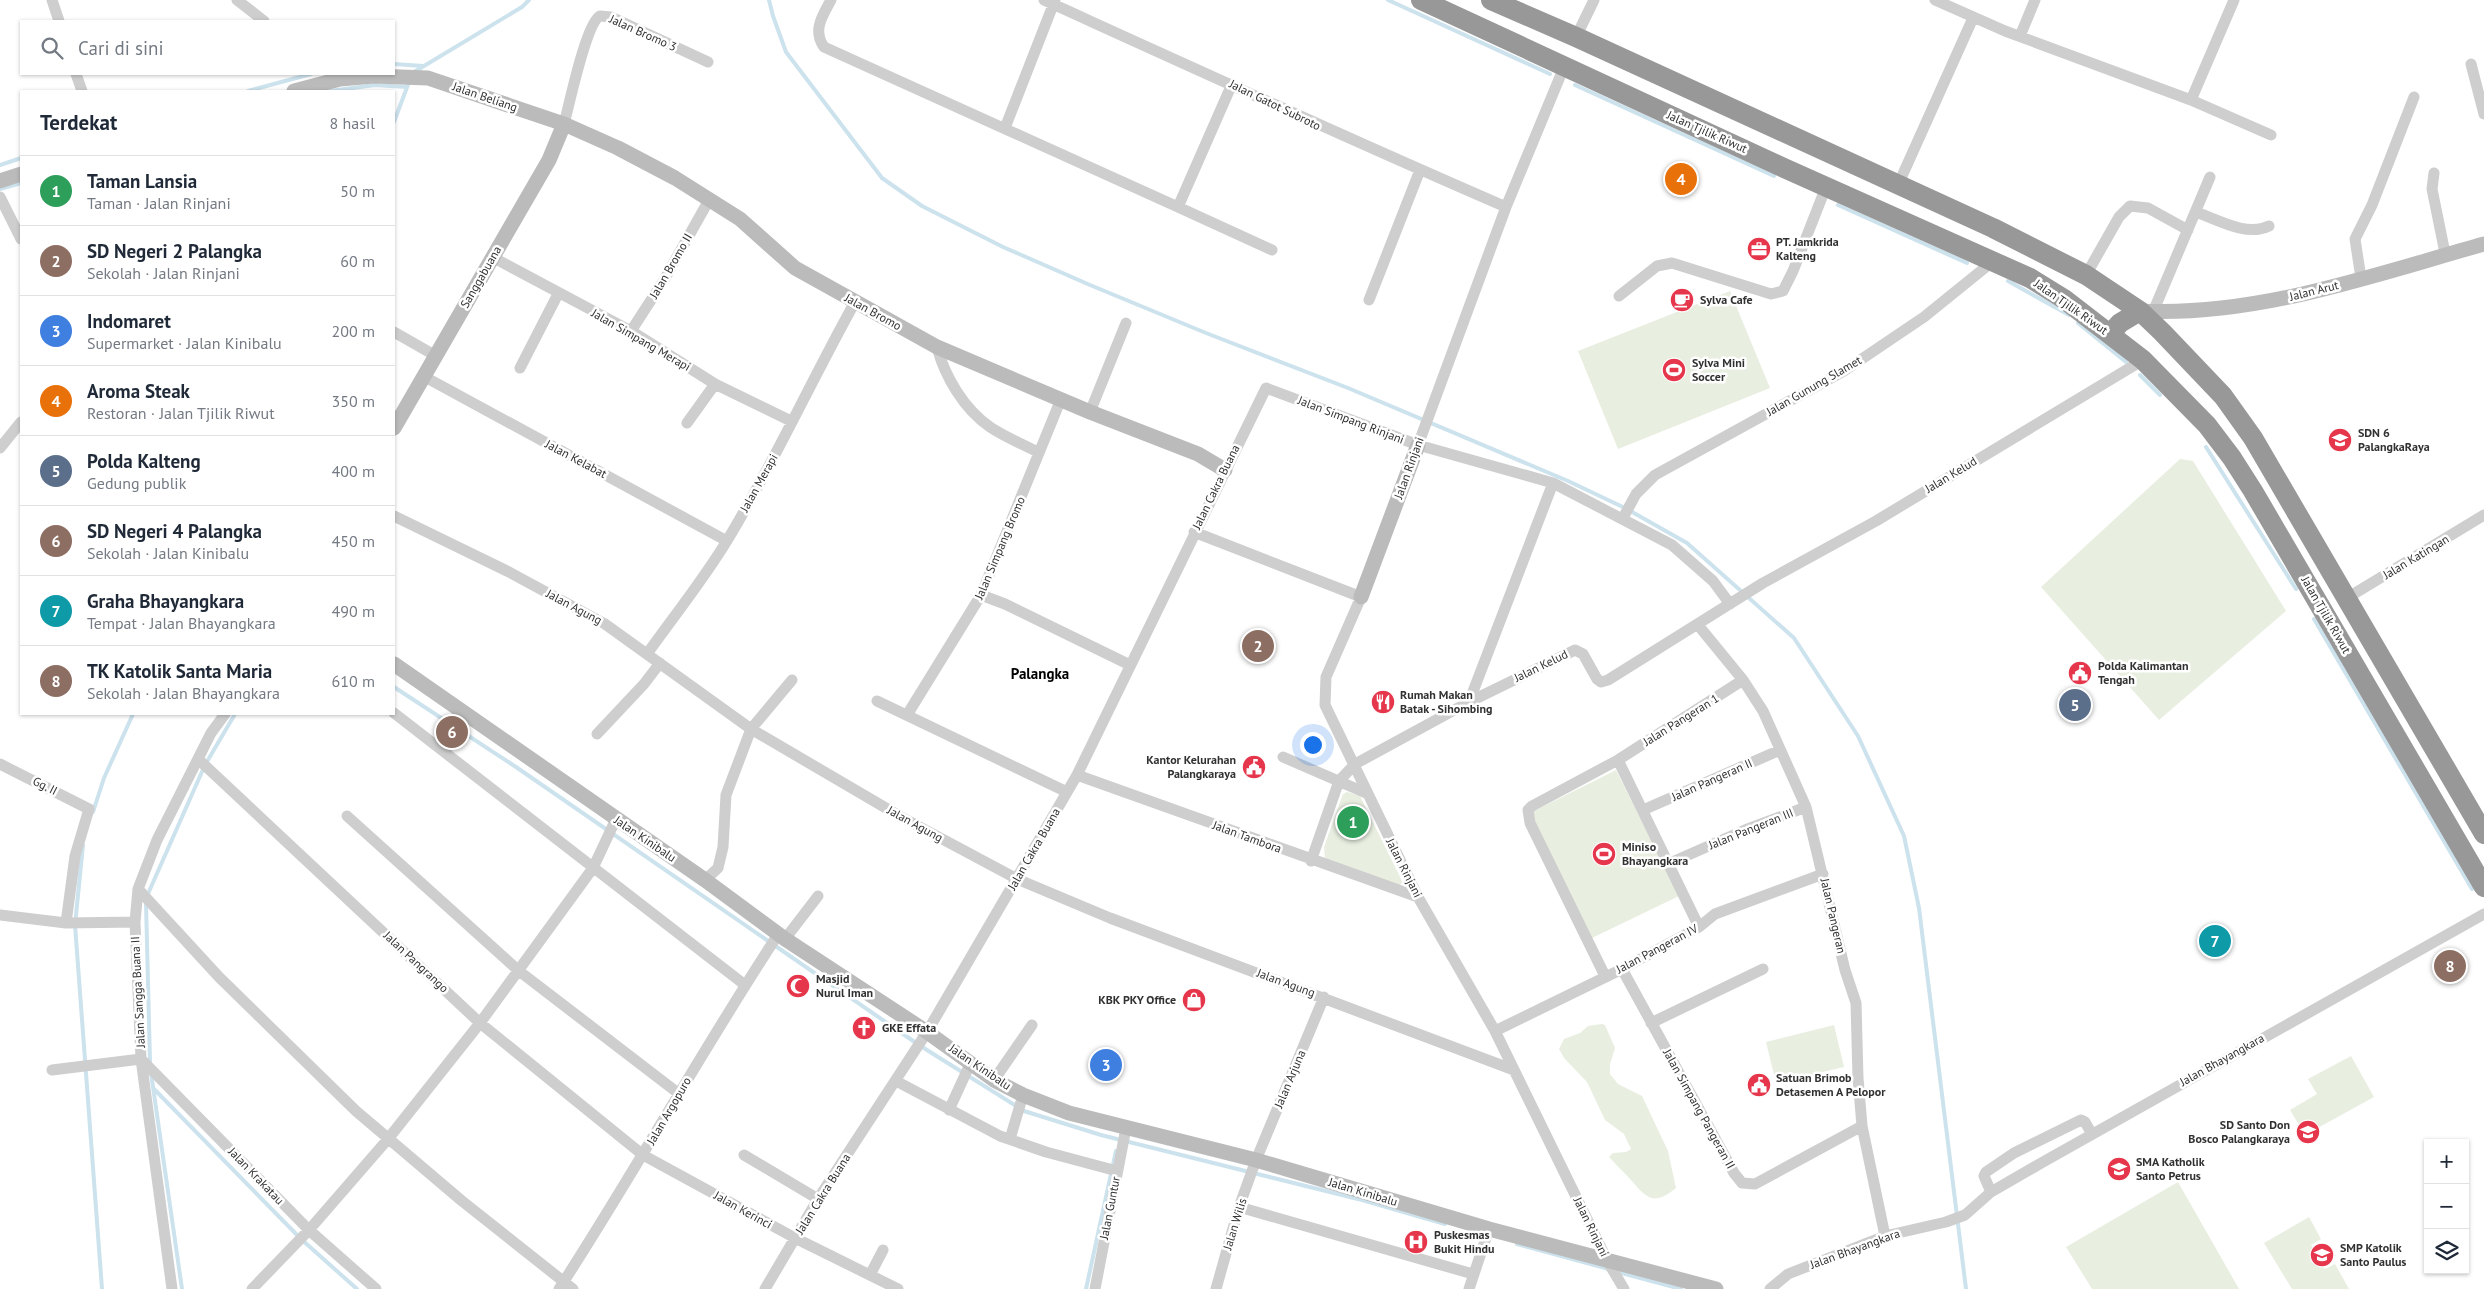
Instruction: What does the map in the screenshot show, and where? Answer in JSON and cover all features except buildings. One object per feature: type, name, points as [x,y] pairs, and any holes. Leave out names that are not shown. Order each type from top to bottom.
[{"type":"highway","name":"Jalan Tjilik Riwut","points":[[1421,0],[1826,187],[2030,278],[2064,299],[2143,360],[2207,425],[2253,491],[2484,885]]},
{"type":"highway","points":[[1491,0],[1993,228],[2086,275],[2146,312],[2223,396],[2253,438],[2484,834]]},
{"type":"highway","points":[[1756,154],[1769,125]]},
{"type":"highway","points":[[2110,334],[2120,323],[2146,312]]},
{"type":"highway","points":[[2174,390],[2197,367]]},
{"type":"street","points":[[52,0],[59,20]]},
{"type":"street","points":[[236,0],[263,20]]},
{"type":"street","points":[[832,0],[819,26],[819,37],[824,47],[1272,250]]},
{"type":"street","points":[[1576,37],[1594,0]]},
{"type":"street","points":[[2020,36],[2035,0]]},
{"type":"street","points":[[2190,100],[2234,0]]},
{"type":"street","points":[[1005,128],[1051,1]]},
{"type":"street","name":"Jalan Gatot Subroto","points":[[1051,1],[1174,61],[1232,84],[1330,131],[1506,207]]},
{"type":"street","points":[[1940,1],[1973,18],[2071,57],[2190,100],[2271,135]]},
{"type":"street","name":"Jalan Bromo 3","points":[[564,124],[587,39],[593,21],[600,16],[611,17],[708,62]]},
{"type":"street","points":[[1898,185],[1973,18]]},
{"type":"street","points":[[2471,64],[2484,114]]},
{"type":"street","points":[[1506,207],[1564,67]]},
{"type":"street","points":[[76,75],[82,90]]},
{"type":"street","points":[[297,90],[337,76],[394,75]]},
{"type":"street","name":"Jalan Beliang","points":[[394,75],[428,78],[542,116]]},
{"type":"street","points":[[1178,207],[1232,84]]},
{"type":"street","points":[[2361,278],[2355,239],[2372,205],[2414,97]]},
{"type":"street","name":"Jalan Bromo","points":[[542,116],[618,148],[675,178],[740,219],[795,268],[937,347],[1090,412],[1198,454],[1225,470]]},
{"type":"street","name":"Sanggabuana","points":[[395,426],[549,160],[564,124]]},
{"type":"street","points":[[1369,300],[1420,170]]},
{"type":"street","points":[[2434,173],[2432,189],[2445,253]]},
{"type":"street","points":[[0,181],[20,174]]},
{"type":"street","points":[[2146,312],[2188,230],[2210,177]]},
{"type":"street","points":[[1619,296],[1657,266],[1672,263],[1771,294],[1783,292],[1801,253],[1826,187]]},
{"type":"street","points":[[0,197],[20,236]]},
{"type":"street","name":"Jalan Bromo II","points":[[631,332],[664,280],[709,200]]},
{"type":"street","points":[[2086,275],[2119,217],[2130,206],[2139,205],[2148,208],[2188,230]]},
{"type":"street","name":"Jalan Rinjani","points":[[1506,207],[1361,597],[1329,671],[1324,695],[1325,705],[1335,730],[1355,764],[1366,793],[1418,898],[1495,1032],[1608,1262],[1624,1289]]},
{"type":"street","points":[[2196,212],[2251,230],[2260,230],[2269,226]]},
{"type":"street","name":"Jalan Arut","points":[[2146,312],[2219,309],[2290,297],[2445,253],[2484,244]]},
{"type":"street","name":"Jalan Simpang Merapi","points":[[492,257],[631,332],[715,384],[791,421]]},
{"type":"street","name":"Jalan Gunung Slamet","points":[[1624,516],[1646,482],[1655,475],[1844,371],[1924,317],[1992,262]]},
{"type":"street","points":[[520,368],[558,294]]},
{"type":"street","name":"Jalan Merapi","points":[[648,654],[727,541],[774,458],[791,421],[855,302]]},
{"type":"street","points":[[1090,412],[1126,323]]},
{"type":"street","points":[[395,333],[436,356]]},
{"type":"street","points":[[937,347],[944,372],[981,418],[1001,433],[1038,452]]},
{"type":"street","name":"Jalan Kelud","points":[[1469,702],[1575,650],[1583,654],[1597,679],[1601,682],[1608,680],[1741,597],[1876,521],[2143,360]]},
{"type":"street","name":"Jalan Kelabat","points":[[425,377],[727,541]]},
{"type":"street","points":[[687,423],[715,384]]},
{"type":"street","name":"Jalan Simpang Rinjani","points":[[1266,388],[1418,446],[1553,483],[1624,516],[1672,545],[1695,563],[1713,581],[1730,604]]},
{"type":"street","name":"Jalan Cakra Buana","points":[[765,1289],[818,1199],[927,1032],[1077,775],[1194,532],[1266,388]]},
{"type":"street","name":"Jalan Simpang Bromo","points":[[907,716],[982,595],[1021,500],[1038,452],[1061,399]]},
{"type":"street","points":[[0,448],[20,423]]},
{"type":"street","points":[[1311,861],[1338,781],[1355,764],[1469,702],[1553,483]]},
{"type":"street","name":"Jalan Katingan","points":[[2347,598],[2484,515]]},
{"type":"street","name":"Jalan Agung","points":[[395,516],[509,572],[605,624],[751,729],[902,818],[1018,879],[1110,918],[1514,1070]]},
{"type":"street","points":[[1194,532],[1361,597]]},
{"type":"street","points":[[982,595],[1005,604],[1130,664]]},
{"type":"street","name":"Jalan Pangeran","points":[[1698,625],[1744,680],[1762,712],[1806,807],[1845,970],[1856,1003],[1858,1078],[1862,1126],[1885,1236]]},
{"type":"street","points":[[598,734],[638,691],[660,663]]},
{"type":"street","name":"Jalan Kinibalu","points":[[395,665],[706,880],[782,936],[927,1032],[994,1080],[1023,1096],[1069,1113],[1256,1160],[1489,1229],[1716,1289]]},
{"type":"street","points":[[706,880],[718,868],[723,847],[726,795],[751,729],[792,680]]},
{"type":"street","name":"Jalan Pangeran 1","points":[[1606,976],[1528,816],[1528,810],[1532,806],[1618,760],[1744,680]]},
{"type":"street","points":[[877,701],[1066,792]]},
{"type":"street","name":"Jalan Sangga Buana II","points":[[172,1289],[141,1059],[135,922],[138,889],[157,840],[198,759],[224,715]]},
{"type":"street","points":[[395,715],[745,985]]},
{"type":"street","name":"Jalan Pangeran II","points":[[1643,810],[1780,750]]},
{"type":"street","points":[[1283,757],[1366,793]]},
{"type":"street","name":"Jalan Pangrango","points":[[198,759],[480,1023],[643,1155]]},
{"type":"street","points":[[1618,760],[1670,863],[1699,927]]},
{"type":"street","name":"Gg. II","points":[[0,764],[89,809],[75,856],[68,923]]},
{"type":"street","name":"Jalan Tambora","points":[[1077,775],[1311,861],[1418,898]]},
{"type":"street","name":"Jalan Pangeran III","points":[[1670,863],[1744,830],[1806,807]]},
{"type":"street","points":[[347,816],[519,971],[678,1093]]},
{"type":"street","points":[[252,1289],[309,1230],[388,1139],[480,1023],[594,868],[616,819]]},
{"type":"street","name":"Jalan Pangeran IV","points":[[1495,1032],[1622,969],[1699,927],[1715,914],[1823,874]]},
{"type":"street","points":[[138,889],[219,977],[356,1111],[565,1287]]},
{"type":"street","name":"Jalan Argopuro","points":[[565,1287],[678,1093],[745,985],[782,936],[818,896]]},
{"type":"street","name":"Jalan Bhayangkara","points":[[1770,1289],[1788,1274],[1885,1236],[1946,1222],[1965,1215],[1991,1192],[2484,914]]},
{"type":"street","points":[[0,915],[68,923],[135,922]]},
{"type":"street","name":"Jalan Simpang Pangeran II","points":[[1622,969],[1734,1173],[1742,1183],[1755,1184],[1862,1126]]},
{"type":"street","points":[[1651,1023],[1763,969]]},
{"type":"street","name":"Jalan Arjuna","points":[[1256,1160],[1324,997]]},
{"type":"street","points":[[994,1080],[1032,1025]]},
{"type":"street","points":[[52,1070],[141,1059]]},
{"type":"street","name":"Jalan Krakatau","points":[[141,1059],[309,1230],[376,1289]]},
{"type":"street","points":[[950,1110],[971,1062]]},
{"type":"street","points":[[896,1080],[950,1110],[1010,1139],[1046,1152],[1117,1171]]},
{"type":"street","points":[[1010,1139],[1023,1096]]},
{"type":"street","points":[[1991,1192],[1984,1176],[1986,1172],[2014,1153],[2081,1120],[2085,1122],[2092,1134]]},
{"type":"street","name":"Jalan Guntur","points":[[1095,1289],[1126,1128]]},
{"type":"street","name":"Jalan Kerinci","points":[[643,1155],[795,1238],[898,1289]]},
{"type":"street","points":[[744,1155],[818,1199]]},
{"type":"street","name":"Jalan Wilis","points":[[1216,1289],[1239,1207],[1256,1160]]},
{"type":"street","points":[[1239,1207],[1473,1274]]},
{"type":"street","points":[[1469,1289],[1489,1229]]},
{"type":"street","points":[[870,1275],[883,1250]]},
{"type":"shaded area","name":"Sylva Mini Soccer","points":[[1730,291],[1770,388],[1618,449],[1578,351]]},
{"type":"shaded area","points":[[2180,459],[2193,461],[2286,611],[2159,720],[2041,587]]},
{"type":"shaded area","name":"Miniso Bhayangkara","points":[[1616,770],[1679,896],[1592,938],[1530,813]]},
{"type":"shaded area","points":[[1347,792],[1360,796],[1403,883],[1397,886],[1325,860],[1324,847],[1343,794]]},
{"type":"shaded area","points":[[1605,1025],[1615,1048],[1610,1064],[1610,1074],[1618,1084],[1642,1096],[1668,1151],[1676,1188],[1662,1197],[1651,1198],[1646,1196],[1609,1157],[1613,1153],[1626,1152],[1631,1149],[1624,1134],[1605,1120],[1587,1082],[1564,1058],[1559,1049],[1564,1039],[1580,1033],[1588,1026]]},
{"type":"shaded area","points":[[1834,1025],[1844,1067],[1776,1083],[1766,1042]]},
{"type":"shaded area","points":[[2351,1056],[2374,1097],[2305,1135],[2290,1110],[2317,1094],[2308,1079]]},
{"type":"shaded area","points":[[2178,1182],[2239,1289],[2092,1289],[2066,1247]]},
{"type":"shaded area","points":[[2309,1217],[2321,1239],[2311,1245],[2325,1269],[2335,1264],[2349,1289],[2292,1289],[2264,1243]]},
{"type":"waterway","points":[[414,72],[522,7],[529,0]]},
{"type":"waterway","points":[[769,0],[786,52],[882,178],[922,206],[1003,247],[1090,285],[1206,333],[1348,388],[1568,481],[1625,508],[1687,543],[1794,638],[1858,736],[1904,836],[1919,908],[1966,1289]]},
{"type":"waterway","points":[[1388,0],[1550,74]]},
{"type":"waterway","points":[[395,64],[423,66]]},
{"type":"waterway","points":[[252,90],[307,75]]},
{"type":"waterway","points":[[395,119],[409,82]]},
{"type":"waterway","points":[[338,90],[375,85],[407,87]]},
{"type":"waterway","points":[[1575,85],[1774,176]]},
{"type":"waterway","points":[[0,165],[20,158]]},
{"type":"waterway","points":[[0,189],[20,183]]},
{"type":"waterway","points":[[1838,205],[1967,263]]},
{"type":"waterway","points":[[2008,281],[2069,315]]},
{"type":"waterway","points":[[2078,323],[2126,362]]},
{"type":"waterway","points":[[2140,375],[2160,395]]},
{"type":"waterway","points":[[2206,447],[2296,589]]},
{"type":"waterway","points":[[2314,619],[2472,889]]},
{"type":"waterway","points":[[395,688],[516,767],[919,1045],[1024,1111],[1101,1135],[1362,1200],[1445,1224]]},
{"type":"waterway","points":[[93,812],[104,778],[133,715]]},
{"type":"waterway","points":[[147,896],[205,765],[234,715]]},
{"type":"waterway","points":[[83,845],[75,925],[102,1289]]},
{"type":"waterway","points":[[146,903],[150,1063]]},
{"type":"waterway","points":[[151,1073],[182,1289]]},
{"type":"waterway","points":[[154,1089],[301,1239],[357,1289]]},
{"type":"waterway","points":[[1086,1289],[1116,1151]]},
{"type":"waterway","points":[[1517,1244],[1609,1269]]},
{"type":"waterway","points":[[1618,1272],[1681,1289]]},
{"type":"place","name":"Aroma Steak","points":[[1681,179]]},
{"type":"place","name":"PT. Jamkrida Kalteng","points":[[1759,249]]},
{"type":"place","name":"Sylva Cafe","points":[[1682,300]]},
{"type":"place","name":"Sylva Mini Soccer","points":[[1674,370]]},
{"type":"place","name":"SDN 6 PalangkaRaya","points":[[2340,440]]},
{"type":"place","name":"SD Negeri 2 Palangka","points":[[1258,646]]},
{"type":"place","name":"Polda Kalimantan Tengah","points":[[2080,673]]},
{"type":"place","name":"Rumah Makan Batak - Sihombing","points":[[1383,702]]},
{"type":"place","name":"Polda Kalteng","points":[[2075,705]]},
{"type":"place","name":"SD Negeri 4 Palangka","points":[[452,732]]},
{"type":"place","name":"Kantor Kelurahan Palangkaraya","points":[[1254,767]]},
{"type":"place","name":"Taman Lansia","points":[[1353,822]]},
{"type":"place","name":"Miniso Bhayangkara","points":[[1604,854]]},
{"type":"place","name":"Graha Bhayangkara","points":[[2215,941]]},
{"type":"place","name":"TK Katolik Santa Maria","points":[[2450,966]]},
{"type":"place","name":"Masjid Nurul Iman","points":[[798,986]]},
{"type":"place","name":"KBK PKY Office","points":[[1194,1000]]},
{"type":"place","name":"GKE Effata","points":[[864,1028]]},
{"type":"place","name":"Indomaret","points":[[1106,1065]]},
{"type":"place","name":"Satuan Brimob Detasemen A Pelopor","points":[[1759,1085]]},
{"type":"place","name":"SD Santo Don Bosco Palangkaraya","points":[[2308,1132]]},
{"type":"place","name":"SMA Katholik Santo Petrus","points":[[2119,1169]]},
{"type":"place","name":"Puskesmas Bukit Hindu","points":[[1416,1242]]},
{"type":"place","name":"SMP Katolik Santo Paulus","points":[[2322,1255]]},
{"type":"district","name":"Palangka","points":[[1040,674]]}]
